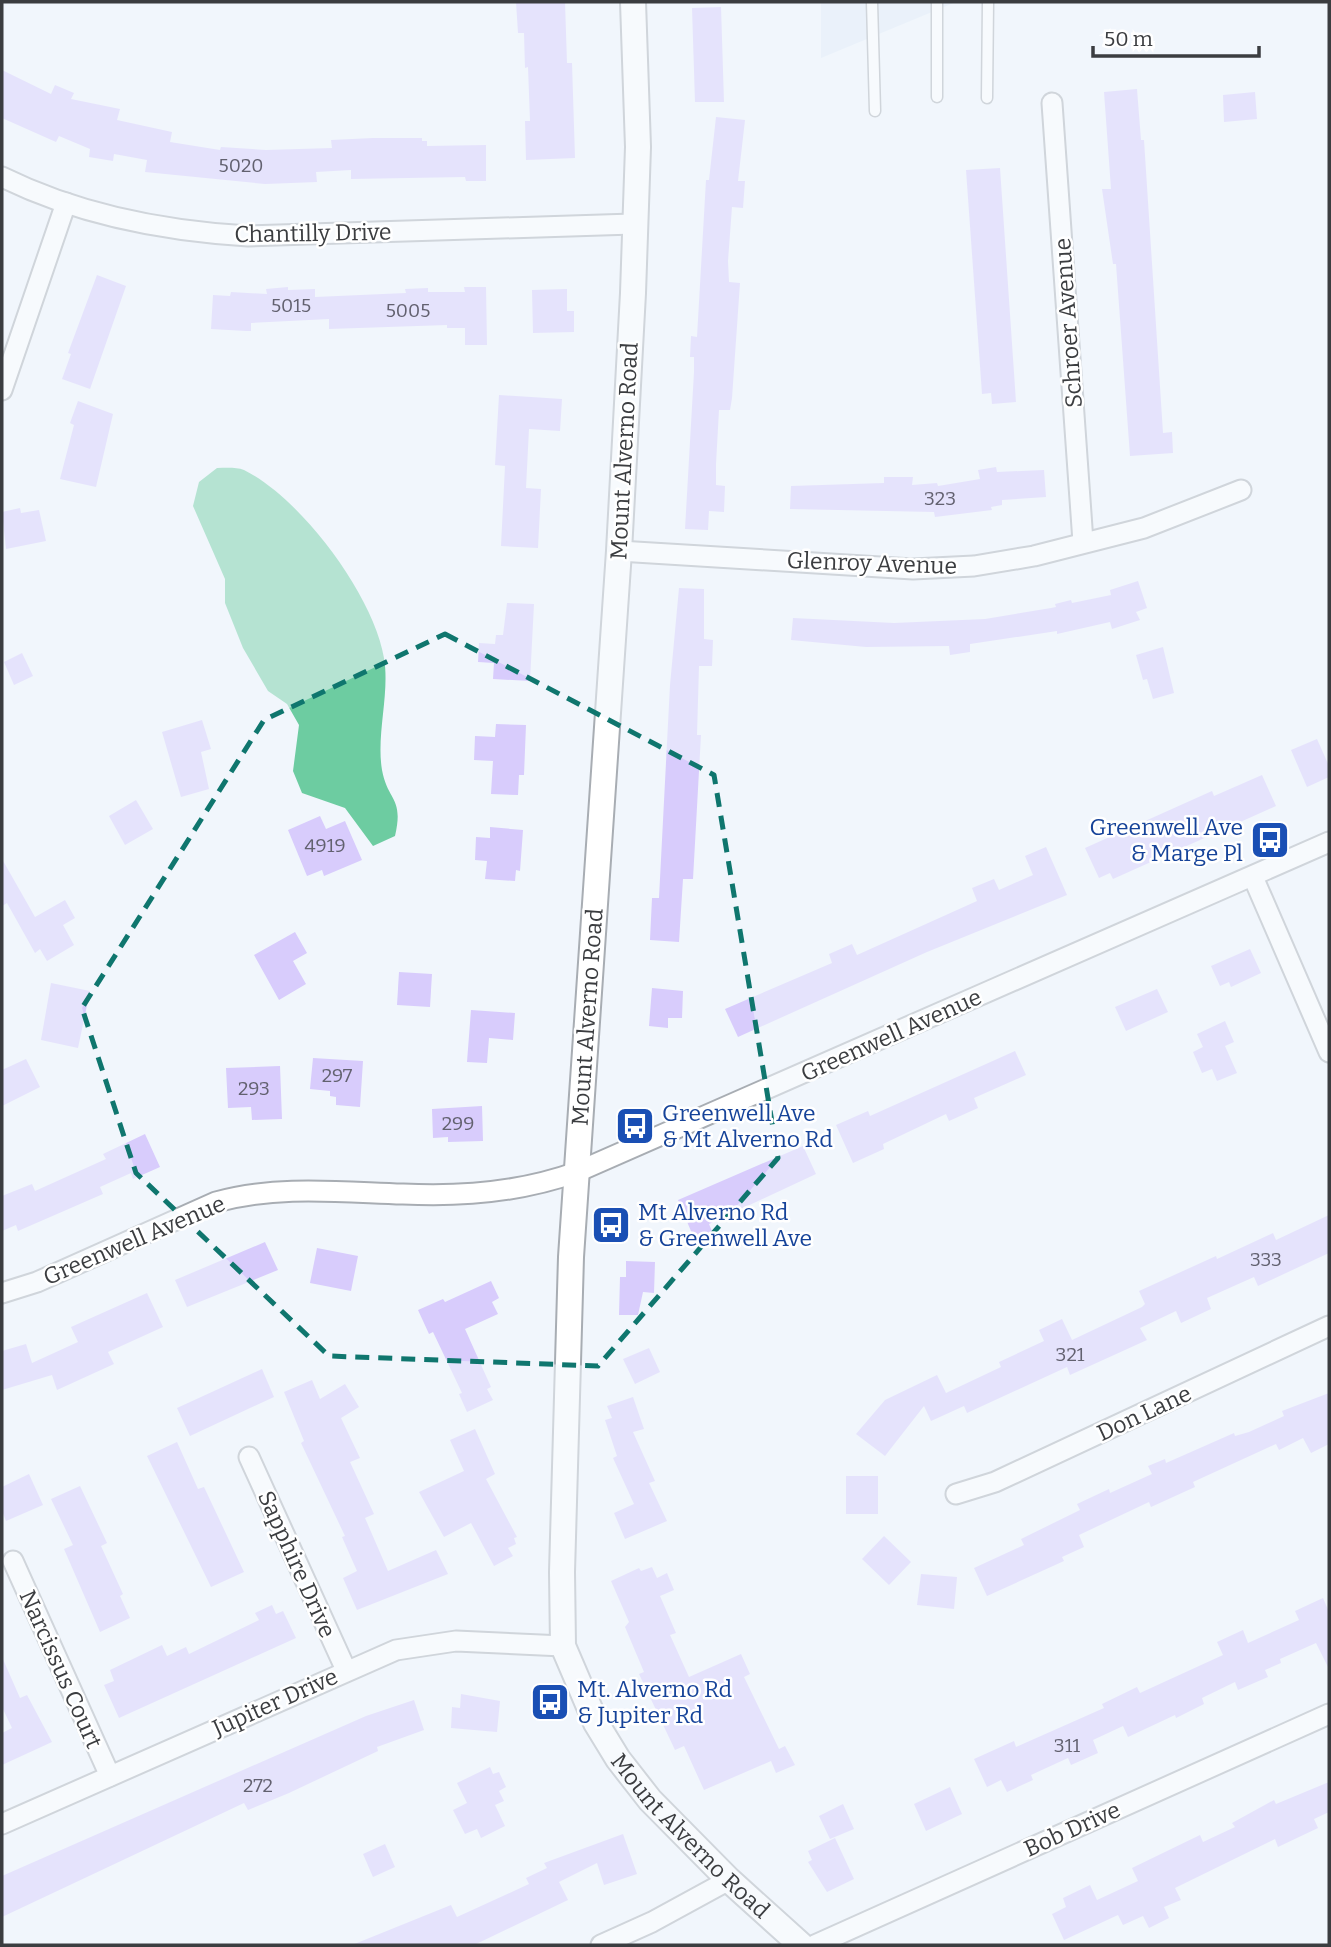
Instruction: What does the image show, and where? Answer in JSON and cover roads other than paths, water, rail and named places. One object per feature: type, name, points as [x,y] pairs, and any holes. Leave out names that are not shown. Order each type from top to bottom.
[{"type":"street","name":"Mount Alverno Road","points":[[633,2],[638,147],[619,551],[571,1256],[563,1646],[590,1710],[618,1759],[650,1800],[729,1880],[801,1945]]},
{"type":"street","name":"Schroer Avenue","points":[[1052,103],[1083,542]]},
{"type":"street","name":"Chantilly Drive","points":[[2,177],[66,203],[146,225],[248,236],[633,224]]},
{"type":"street","points":[[2,390],[66,203]]},
{"type":"street","name":"Glenroy Avenue","points":[[619,551],[913,569],[974,566],[1034,556],[1144,528],[1241,490]]},
{"type":"street","name":"Greenwell Avenue","points":[[2,1293],[37,1282],[216,1202],[246,1194],[277,1189],[406,1195],[510,1191],[540,1185],[577,1172],[1329,842]]},
{"type":"street","points":[[1253,877],[1329,1052]]},
{"type":"street","name":"Don Lane","points":[[956,1494],[995,1482],[1329,1326]]},
{"type":"street","name":"Sapphire Drive","points":[[249,1457],[346,1670]]},
{"type":"street","name":"Narcissus Court","points":[[13,1561],[110,1776]]},
{"type":"street","name":"Jupiter Drive","points":[[2,1824],[396,1650],[425,1643],[456,1641],[563,1646]]},
{"type":"street","name":"Bob Drive","points":[[815,1945],[1329,1714]]},
{"type":"street","points":[[601,1945],[652,1922],[729,1880]]},
{"type":"lane","points":[[872,2],[875,111]]},
{"type":"lane","points":[[937,2],[937,97]]},
{"type":"lane","points":[[987,98],[988,2]]},
{"type":"place","name":"Greenwell Ave & Marge Pl","points":[[1270,840]]},
{"type":"place","name":"Greenwell Ave & Mt Alverno Rd","points":[[635,1126]]},
{"type":"place","name":"Mt Alverno Rd & Greenwell Ave","points":[[611,1225]]},
{"type":"place","name":"Mt. Alverno Rd & Jupiter Rd","points":[[550,1702]]}]
